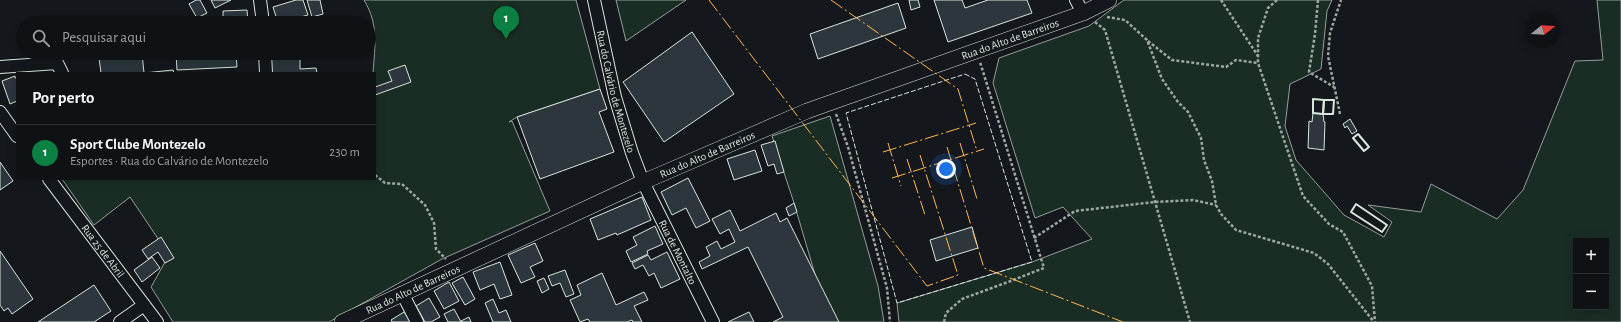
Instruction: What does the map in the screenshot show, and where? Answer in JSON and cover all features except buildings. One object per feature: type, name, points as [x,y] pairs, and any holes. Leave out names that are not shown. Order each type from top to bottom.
[{"type":"street","points":[[260,0],[262,16]]},
{"type":"street","name":"Rua do Calvário de Montezelo","points":[[594,0],[615,97],[632,153],[643,182]]},
{"type":"street","name":"Rua do Alto de Barreiros","points":[[342,322],[643,182],[806,111],[977,50],[1080,6],[1109,0]]},
{"type":"street","points":[[265,60],[266,72]]},
{"type":"street","points":[[0,67],[57,63],[62,72]]},
{"type":"street","points":[[2,119],[16,135]]},
{"type":"street","name":"Rua 25 de Abril","points":[[50,180],[157,322]]},
{"type":"street","name":"Rua de Montalto","points":[[643,182],[712,322]]},
{"type":"street","points":[[402,293],[417,322]]},
{"type":"street","points":[[120,322],[144,305]]},
{"type":"path","points":[[1221,0],[1258,56]]},
{"type":"path","points":[[1277,0],[1268,8],[1258,38],[1258,63],[1303,196],[1329,224],[1343,232],[1372,286],[1374,322]]},
{"type":"path","points":[[1318,0],[1315,34],[1309,72],[1334,87]]},
{"type":"path","points":[[1340,114],[1328,56],[1330,33],[1341,0]]},
{"type":"path","points":[[1080,6],[1125,20],[1172,60],[1226,67],[1236,60],[1258,63]]},
{"type":"path","points":[[1080,6],[1105,30],[1190,322]]},
{"type":"path","points":[[1147,40],[1162,79],[1178,102],[1188,112],[1201,138],[1204,160],[1212,181],[1216,205],[1221,214],[1236,230],[1314,253],[1328,264],[1374,322]]},
{"type":"path","points":[[944,322],[946,313],[962,299],[1044,268],[977,50]]},
{"type":"path","points":[[831,102],[848,147],[887,288],[890,322]]},
{"type":"path","points":[[376,175],[385,182],[402,184],[425,205],[434,223],[436,249],[454,269]]},
{"type":"path","points":[[1034,238],[1075,211],[1155,202],[1193,200],[1216,205]]},
{"type":"green space","points":[[364,0],[576,0],[600,89],[517,117],[509,122],[512,121],[550,211],[442,259],[329,322],[173,322],[151,287],[169,255],[130,197],[94,225],[63,180],[376,180],[376,72],[373,72],[374,60],[376,60],[376,16],[371,16]]},
{"type":"green space","points":[[616,0],[686,0],[626,41]]},
{"type":"green space","points":[[1124,0],[1332,0],[1327,11],[1321,69],[1290,84],[1285,126],[1296,160],[1344,215],[1384,237],[1392,222],[1368,205],[1421,212],[1431,184],[1497,219],[1523,190],[1575,61],[1603,60],[1597,0],[1621,0],[1621,322],[899,322],[897,303],[1032,262],[1092,239],[1063,207],[1035,218],[993,83],[999,58],[1089,26]]},
{"type":"green space","points":[[830,116],[878,286],[884,322],[829,322],[794,203],[772,136]]},
{"type":"fence","points":[[965,74],[975,79],[1032,262],[897,303],[846,113],[965,74]]},
{"type":"wall","points":[[1313,99],[1324,100],[1323,114],[1313,113],[1313,99]]},
{"type":"wall","points":[[1324,100],[1334,100],[1333,114],[1323,114],[1324,100]]},
{"type":"wall","points":[[1358,134],[1369,147],[1364,151],[1353,138],[1358,134]]},
{"type":"wall","points":[[1356,204],[1387,225],[1382,232],[1351,212],[1356,204]]},
{"type":"power","points":[[709,0],[927,286],[958,275],[920,155]]},
{"type":"power","points":[[831,0],[958,89],[977,151]]},
{"type":"power","points":[[883,152],[976,123]]},
{"type":"power","points":[[888,143],[901,186]]},
{"type":"power","points":[[960,143],[977,199]]},
{"type":"power","points":[[947,147],[984,268],[1123,322]]},
{"type":"power","points":[[892,178],[984,149]]},
{"type":"power","points":[[907,159],[925,215]]},
{"type":"place","name":"Sport Clube Montezelo","points":[[506,39]]}]
